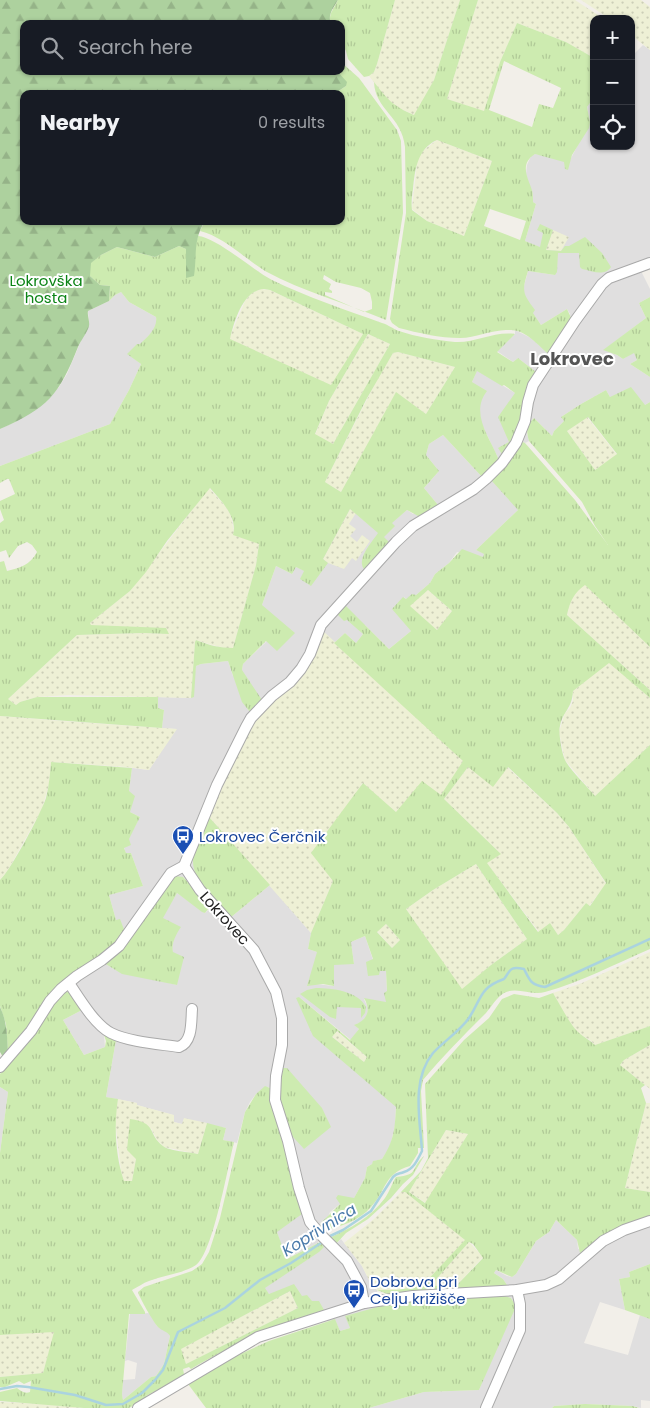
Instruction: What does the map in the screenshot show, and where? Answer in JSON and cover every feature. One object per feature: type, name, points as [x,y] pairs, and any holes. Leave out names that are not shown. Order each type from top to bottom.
[{"type":"street","points":[[0,1067],[31,1031],[50,1001],[68,983],[119,946],[172,873],[184,866],[217,785],[246,726],[272,696],[290,682],[302,669],[310,654],[321,624],[365,574],[413,526],[474,489],[502,463],[516,443],[525,421],[533,385],[602,284],[609,278],[650,263]]},
{"type":"street","name":"Lokrovec","points":[[184,866],[200,890],[254,950],[276,992],[282,1018],[282,1045],[276,1076],[276,1100],[306,1209],[310,1222],[346,1261],[356,1275],[361,1287],[364,1303]]},
{"type":"street","points":[[68,983],[101,1026],[110,1033],[124,1037],[179,1047],[184,1046],[188,1040],[192,1009]]},
{"type":"street","points":[[138,1408],[258,1337],[364,1303],[413,1296],[517,1290],[546,1285],[559,1278],[604,1241],[624,1230],[650,1221]]},
{"type":"street","points":[[486,1408],[520,1330],[520,1304],[517,1290]]},
{"type":"shaded area","points":[[643,45],[650,50],[650,266],[641,271],[650,289],[650,297],[639,303],[646,318],[604,350],[623,359],[634,352],[637,360],[630,364],[650,377],[650,402],[645,405],[610,397],[606,390],[561,417],[564,421],[554,431],[552,436],[534,418],[527,424],[526,430],[529,441],[523,442],[518,510],[476,550],[485,554],[483,557],[457,552],[449,563],[435,574],[430,583],[416,595],[406,599],[404,597],[411,631],[389,649],[365,625],[359,630],[363,634],[356,643],[345,633],[334,643],[322,631],[194,869],[196,873],[186,880],[183,877],[158,898],[131,937],[116,920],[109,895],[143,886],[131,853],[126,854],[124,847],[140,817],[130,812],[129,791],[132,768],[149,770],[176,729],[162,728],[164,710],[158,708],[158,697],[191,698],[196,666],[201,664],[228,661],[233,676],[242,670],[243,664],[267,641],[262,605],[276,566],[292,574],[296,567],[305,571],[350,509],[379,533],[394,526],[391,523],[407,510],[413,514],[438,505],[424,488],[439,471],[426,455],[429,444],[443,435],[483,478],[497,463],[498,458],[480,420],[480,399],[472,382],[477,370],[515,393],[536,372],[518,358],[513,362],[497,351],[515,334],[515,330],[531,338],[548,353],[570,314],[567,309],[541,325],[532,312],[534,310],[525,298],[523,290],[528,271],[555,275],[546,250],[525,241],[536,204],[533,202],[532,190],[526,174],[527,165],[531,156],[535,154],[570,160],[590,122],[590,150],[635,150],[635,53]]},
{"type":"shaded area","points":[[590,103],[590,122],[587,107]]},
{"type":"shaded area","points":[[121,292],[129,302],[156,317],[157,322],[153,331],[140,345],[128,354],[141,364],[110,424],[0,466],[0,429],[15,422],[47,401],[67,374],[89,325],[88,311],[109,301]]},
{"type":"shaded area","points":[[270,885],[311,933],[308,949],[317,952],[316,984],[333,986],[334,964],[354,964],[351,942],[365,936],[373,960],[380,971],[386,971],[386,1003],[364,999],[368,1008],[367,1017],[355,1025],[359,1029],[351,1040],[299,997],[396,1106],[395,1125],[390,1147],[382,1159],[374,1161],[367,1167],[365,1178],[354,1198],[340,1204],[330,1212],[318,1243],[286,1259],[277,1232],[295,1190],[273,1110],[270,1088],[268,1087],[256,1094],[250,1102],[245,1112],[237,1143],[223,1140],[226,1128],[184,1119],[182,1124],[174,1122],[173,1115],[137,1105],[137,1103],[106,1097],[116,1040],[104,1036],[105,1047],[84,1055],[63,1020],[82,1010],[70,993],[60,984],[104,963],[114,969],[177,985],[172,948],[175,935],[162,918],[177,893],[205,913],[216,902],[230,918]]},
{"type":"shaded area","points":[[0,1087],[8,1092],[0,1153]]},
{"type":"shaded area","points":[[650,1216],[650,1264],[629,1272],[630,1277],[619,1279],[625,1310],[600,1302],[584,1343],[628,1355],[640,1315],[650,1319],[650,1401],[641,1400],[641,1408],[585,1404],[554,1406],[552,1408],[369,1408],[424,1392],[479,1390],[514,1304],[511,1298],[505,1296],[504,1287],[507,1285],[503,1279],[494,1273],[496,1270],[512,1277],[516,1274],[536,1241],[549,1232],[556,1220],[577,1240],[578,1249]]},
{"type":"shaded area","points":[[329,1238],[335,1245],[341,1239],[362,1266],[370,1282],[377,1290],[379,1308],[346,1316],[350,1328],[340,1331],[335,1320],[328,1321],[324,1311],[303,1317],[269,1294],[264,1288],[323,1247]]},
{"type":"shaded area","points":[[150,1313],[157,1326],[169,1333],[170,1336],[164,1364],[156,1376],[151,1377],[123,1400],[123,1380],[135,1379],[137,1363],[125,1361],[130,1314]]},
{"type":"green space","name":"Lokrovška hosta","points":[[0,0],[338,0],[330,14],[330,20],[20,20],[20,75],[341,75],[347,82],[346,86],[340,90],[20,90],[20,225],[203,225],[197,241],[194,276],[186,278],[186,249],[179,246],[155,257],[117,247],[101,255],[91,263],[90,276],[100,285],[110,286],[109,301],[88,311],[88,329],[58,389],[30,414],[0,429]]},
{"type":"green space","points":[[338,0],[395,0],[377,64],[374,72],[369,76],[364,77],[348,59],[345,49],[345,20],[329,20]]},
{"type":"green space","points":[[395,0],[460,0],[434,80],[414,115],[397,107],[387,99],[369,76],[374,72],[377,64]]},
{"type":"green space","points":[[460,0],[478,0],[447,99],[484,111],[500,62],[517,23],[566,42],[590,56],[590,103],[587,107],[590,122],[589,128],[572,155],[568,170],[565,169],[564,162],[535,154],[527,162],[527,176],[533,202],[536,204],[525,241],[540,247],[543,233],[537,230],[540,224],[553,230],[546,250],[561,251],[565,246],[569,246],[585,237],[602,253],[611,267],[601,273],[582,269],[580,267],[579,253],[558,253],[557,272],[555,275],[528,271],[524,292],[535,310],[533,313],[541,325],[567,309],[572,320],[548,354],[532,339],[512,330],[460,338],[421,333],[399,328],[392,323],[390,319],[406,213],[405,147],[399,128],[383,107],[375,92],[374,82],[391,102],[414,115],[434,80]],"holes":[[[504,61],[561,88],[553,108],[539,104],[532,127],[489,110]],[[437,140],[492,161],[464,236],[427,221],[412,210],[412,197],[418,161],[425,149]],[[490,209],[526,221],[520,240],[484,226]]]},
{"type":"green space","points":[[478,0],[575,0],[598,15],[590,15],[590,56],[566,42],[517,23],[500,62],[484,112],[447,99]]},
{"type":"green space","points":[[581,0],[641,0],[650,7],[650,50],[635,38],[635,15],[604,15]]},
{"type":"green space","points":[[345,66],[359,78],[397,130],[401,141],[403,213],[386,320],[365,312],[372,309],[372,302],[370,293],[361,288],[336,282],[324,275],[323,279],[331,284],[329,289],[332,291],[332,293],[325,292],[325,295],[352,307],[265,271],[234,248],[200,231],[203,225],[345,225],[345,90],[340,90],[346,86],[339,75],[345,75]]},
{"type":"green space","points":[[437,140],[492,161],[464,236],[427,221],[412,209],[417,163],[420,154]]},
{"type":"green space","points":[[553,230],[569,237],[561,251],[546,250]]},
{"type":"green space","points":[[198,236],[215,242],[272,280],[313,298],[406,333],[455,342],[470,341],[500,334],[515,334],[497,352],[513,362],[518,358],[536,372],[518,431],[502,454],[498,448],[509,442],[498,417],[515,393],[477,371],[472,382],[487,391],[482,399],[481,416],[486,433],[498,458],[497,463],[483,478],[443,435],[429,444],[426,455],[439,471],[424,488],[438,505],[420,517],[407,510],[392,523],[395,526],[384,537],[389,542],[364,569],[362,565],[363,556],[378,533],[350,509],[323,559],[328,563],[311,586],[300,579],[304,571],[296,567],[292,574],[276,566],[262,605],[295,633],[277,651],[266,641],[243,664],[242,670],[262,700],[250,712],[242,702],[228,661],[196,666],[194,697],[191,698],[195,642],[196,640],[214,646],[233,648],[256,565],[259,544],[233,535],[234,528],[231,516],[210,488],[130,591],[90,623],[91,625],[166,628],[169,634],[77,635],[8,699],[16,705],[37,697],[158,697],[158,708],[164,710],[162,728],[0,716],[0,562],[4,561],[7,571],[12,570],[28,563],[37,552],[27,542],[18,546],[9,558],[6,550],[0,552],[0,523],[4,520],[0,509],[0,501],[15,494],[9,479],[0,483],[0,466],[110,424],[141,364],[127,354],[151,332],[155,325],[156,317],[129,302],[121,292],[109,301],[110,286],[100,285],[90,276],[90,263],[117,247],[155,257],[179,246],[186,249],[186,278]],"holes":[[[264,289],[270,290],[363,334],[331,385],[230,339],[237,316],[245,301],[250,295]],[[368,334],[390,344],[333,444],[315,434],[329,401]],[[398,352],[455,367],[426,414],[396,392],[341,492],[325,482],[366,400],[393,353]]]},
{"type":"green space","points":[[261,289],[270,290],[363,334],[332,386],[229,339],[245,301],[252,293]]},
{"type":"green space","points":[[650,297],[650,377],[630,364],[637,360],[634,353],[623,359],[603,350],[646,318],[639,303]]},
{"type":"green space","points":[[368,334],[390,344],[333,444],[315,435],[329,401]]},
{"type":"green space","points":[[398,352],[455,367],[426,414],[396,393],[341,492],[325,482],[381,372],[393,353]]},
{"type":"green space","points":[[631,387],[645,405],[650,402],[650,647],[585,585],[573,598],[567,615],[650,690],[650,698],[609,663],[573,691],[571,702],[561,721],[560,733],[567,764],[595,796],[650,745],[650,949],[558,988],[540,993],[514,990],[501,995],[423,1080],[421,1091],[424,1148],[418,1148],[418,1153],[410,1166],[401,1169],[390,1178],[376,1201],[366,1212],[349,1223],[322,1231],[320,1228],[321,1223],[340,1204],[336,1198],[338,1195],[354,1198],[365,1178],[367,1167],[373,1161],[382,1159],[393,1134],[396,1107],[313,1036],[296,998],[299,997],[350,1040],[359,1029],[354,1025],[359,1023],[367,1014],[368,1010],[364,998],[386,1002],[384,993],[387,991],[386,971],[380,971],[379,975],[368,976],[366,962],[373,959],[365,936],[351,942],[354,964],[334,965],[334,986],[323,984],[307,986],[317,952],[308,949],[311,933],[333,881],[311,853],[363,783],[396,812],[422,781],[441,795],[463,761],[334,643],[345,633],[356,643],[363,634],[347,620],[344,621],[335,612],[343,605],[346,606],[389,649],[411,631],[392,609],[403,597],[406,599],[412,594],[416,595],[430,583],[435,574],[462,549],[483,557],[484,554],[476,550],[518,510],[491,480],[518,444],[523,442],[575,500],[608,545],[582,502],[529,441],[527,431],[529,423],[534,418],[552,436],[554,431],[564,421],[561,417],[606,390],[610,397]],"holes":[[[588,417],[617,454],[595,470],[567,431]],[[428,590],[452,611],[437,630],[410,606]],[[468,767],[493,787],[508,767],[557,813],[569,827],[606,883],[590,906],[586,903],[558,935],[550,923],[538,932],[487,863],[501,854],[444,799]],[[476,864],[527,939],[462,989],[406,909]],[[386,924],[400,940],[392,948],[377,932]],[[337,1031],[367,1057],[364,1062],[332,1037]]]},
{"type":"green space","points":[[587,417],[617,455],[595,470],[567,431]]},
{"type":"green space","points":[[209,488],[226,507],[231,516],[234,532],[259,544],[256,565],[233,648],[224,648],[196,640],[195,642],[191,698],[68,695],[37,697],[16,705],[8,699],[77,635],[169,634],[91,625],[90,623],[130,591]]},
{"type":"green space","points":[[350,509],[356,513],[349,524],[356,529],[350,536],[357,542],[362,535],[370,541],[356,561],[352,558],[344,569],[323,559]]},
{"type":"green space","points":[[585,584],[650,647],[650,690],[567,615],[570,602],[576,591]]},
{"type":"green space","points":[[428,590],[452,611],[437,630],[409,606]]},
{"type":"green space","points":[[322,630],[464,761],[441,796],[396,812],[362,783],[333,881],[311,933],[208,816],[248,729],[266,706],[291,684]]},
{"type":"green space","points":[[609,662],[650,698],[650,745],[595,796],[565,760],[559,732],[565,713],[573,701],[573,691]]},
{"type":"green space","points":[[0,716],[177,729],[149,770],[51,762],[49,784],[42,809],[8,870],[0,880]]},
{"type":"green space","points":[[51,762],[132,768],[129,791],[135,796],[130,812],[140,817],[129,839],[131,845],[124,848],[126,853],[131,853],[143,886],[109,895],[116,920],[120,919],[125,932],[112,947],[49,996],[15,1046],[8,1052],[6,1024],[0,1006],[0,880],[18,854],[43,805],[48,789]]},
{"type":"green space","points":[[468,767],[507,767],[557,813],[569,827],[606,884],[589,906],[586,903],[558,935],[550,923],[539,932],[486,862],[500,853],[444,799]]},
{"type":"green space","points":[[208,816],[270,885],[230,918],[206,891],[194,868],[195,849]]},
{"type":"green space","points":[[476,864],[527,939],[491,965],[462,990],[406,909]]},
{"type":"green space","points":[[175,876],[183,877],[209,908],[205,913],[202,912],[177,893],[163,918],[181,927],[173,946],[173,952],[184,957],[177,985],[122,974],[104,963],[128,941]]},
{"type":"green space","points":[[386,924],[400,940],[392,948],[377,931]]},
{"type":"green space","points":[[650,952],[650,1026],[595,1045],[578,1033],[568,1020],[553,993],[582,983]]},
{"type":"green space","points":[[316,988],[337,990],[357,997],[366,1007],[365,1013],[361,1018],[361,1008],[337,1007],[336,1019],[330,1017],[300,994]]},
{"type":"green space","points":[[65,991],[70,993],[82,1010],[63,1020],[84,1055],[105,1047],[104,1035],[116,1040],[106,1097],[118,1099],[116,1140],[124,1181],[132,1181],[136,1159],[127,1150],[130,1119],[145,1123],[149,1126],[158,1142],[166,1148],[175,1150],[198,1154],[207,1123],[226,1128],[223,1140],[234,1142],[214,1227],[202,1257],[191,1268],[149,1281],[132,1290],[145,1314],[129,1314],[123,1400],[151,1377],[156,1376],[164,1364],[170,1336],[156,1325],[138,1292],[144,1287],[192,1271],[202,1264],[209,1252],[220,1218],[245,1112],[256,1094],[265,1086],[270,1088],[273,1110],[285,1144],[302,1214],[277,1232],[287,1259],[321,1242],[324,1247],[265,1288],[269,1294],[294,1284],[302,1296],[307,1295],[312,1301],[319,1301],[324,1310],[288,1322],[256,1336],[191,1369],[189,1367],[183,1369],[184,1374],[181,1377],[146,1396],[148,1397],[129,1408],[84,1408],[0,1401],[0,1392],[17,1388],[28,1393],[30,1392],[31,1381],[24,1384],[19,1381],[5,1387],[0,1387],[0,1377],[43,1373],[54,1332],[0,1335],[0,1153],[8,1092],[0,1087],[0,1074]],"holes":[[[290,1291],[298,1308],[186,1364],[181,1349]]]},
{"type":"green space","points":[[553,993],[576,1030],[595,1045],[650,1026],[650,1045],[624,1060],[620,1065],[645,1085],[641,1088],[646,1103],[625,1188],[650,1192],[650,1216],[600,1238],[580,1253],[577,1240],[556,1220],[549,1232],[536,1241],[516,1274],[512,1277],[496,1270],[494,1273],[503,1279],[507,1285],[504,1287],[432,1289],[390,1295],[377,1290],[396,1290],[422,1286],[465,1240],[405,1192],[401,1192],[421,1171],[428,1158],[425,1084],[464,1040],[489,1018],[502,999],[514,994],[539,998]],"holes":[[[446,1130],[468,1134],[425,1203],[409,1192]],[[469,1242],[473,1244],[483,1258],[458,1284],[433,1286],[432,1284]]]},
{"type":"green space","points":[[0,1007],[5,1023],[8,1052],[3,1057],[0,1052]]},
{"type":"green space","points":[[336,1031],[367,1057],[364,1062],[332,1037]]},
{"type":"green space","points":[[650,1045],[650,1089],[620,1065],[624,1060]]},
{"type":"green space","points":[[283,1068],[287,1068],[322,1108],[331,1127],[304,1149],[291,1134],[285,1120],[279,1091],[280,1074]]},
{"type":"green space","points":[[118,1099],[174,1115],[174,1122],[182,1124],[184,1118],[207,1123],[198,1154],[164,1147],[157,1140],[151,1128],[136,1159],[132,1182],[124,1181],[121,1171],[115,1120]]},
{"type":"green space","points":[[646,1103],[650,1103],[650,1192],[625,1188]]},
{"type":"green space","points":[[446,1130],[468,1134],[426,1203],[409,1192]]},
{"type":"green space","points":[[424,1156],[413,1175],[391,1198],[368,1219],[346,1233],[335,1245],[329,1238],[352,1226],[373,1211],[385,1198],[396,1177],[412,1173]]},
{"type":"green space","points":[[401,1192],[405,1192],[466,1240],[422,1286],[396,1290],[377,1290],[370,1282],[362,1266],[344,1243],[374,1219]]},
{"type":"green space","points":[[469,1242],[483,1257],[458,1284],[433,1286],[432,1284],[445,1268]]},
{"type":"green space","points":[[650,1264],[650,1319],[625,1310],[619,1279],[630,1277],[629,1272]]},
{"type":"green space","points":[[290,1291],[298,1308],[186,1364],[180,1349]]},
{"type":"green space","points":[[505,1296],[511,1298],[514,1303],[514,1311],[479,1390],[424,1392],[369,1408],[206,1408],[188,1384],[234,1357],[269,1341],[335,1319],[340,1331],[350,1328],[345,1316],[392,1303]]},
{"type":"green space","points":[[55,1331],[43,1373],[0,1377],[0,1335]]},
{"type":"green space","points":[[0,1402],[45,1404],[84,1408],[0,1408]]},
{"type":"green space","points":[[585,1404],[633,1406],[639,1408],[552,1408],[554,1406]]},
{"type":"waterway","name":"Koprivnica","points":[[328,1237],[343,1230],[371,1211],[393,1177],[410,1169],[417,1160],[422,1151],[418,1100],[419,1087],[426,1064],[433,1053],[457,1032],[469,1018],[485,990],[504,979],[513,968],[524,969],[532,982],[545,987],[650,939]]},
{"type":"waterway","name":"Koprivnica","points":[[0,1389],[17,1386],[28,1387],[75,1395],[106,1405],[123,1404],[142,1393],[163,1370],[178,1332],[225,1308],[260,1280],[291,1263],[324,1241]]},
{"type":"place","name":"Lokrovec Čerčnik","points":[[183,855]]},
{"type":"place","name":"Dobrova pri Celju križišče","points":[[354,1309]]},
{"type":"district","name":"Lokrovec","points":[[572,358]]}]
